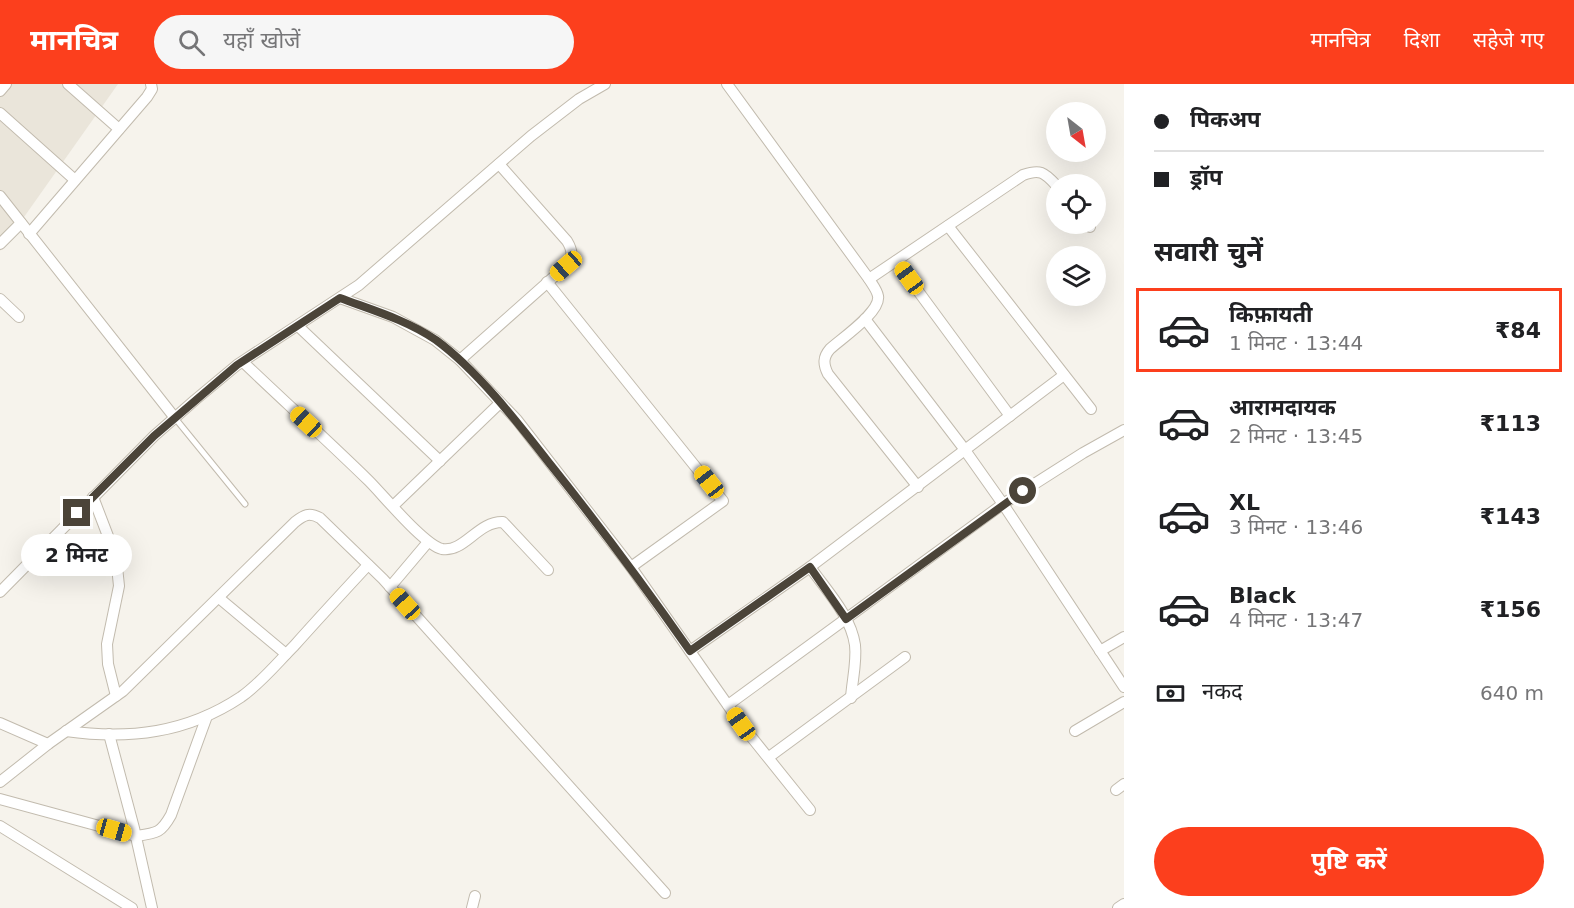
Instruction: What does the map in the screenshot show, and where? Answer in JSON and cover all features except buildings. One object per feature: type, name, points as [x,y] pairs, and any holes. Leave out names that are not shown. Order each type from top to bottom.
[{"type":"street","points":[[0,91],[6,84]]},
{"type":"street","points":[[68,84],[119,129]]},
{"type":"street","points":[[29,234],[147,97],[152,89],[151,84]]},
{"type":"street","points":[[0,592],[154,436],[175,418],[243,362],[359,285],[531,136],[579,99],[604,84]]},
{"type":"street","points":[[727,84],[878,294],[878,303],[872,313],[830,349],[825,355],[824,365],[828,374],[918,487]]},
{"type":"street","points":[[0,113],[75,180]]},
{"type":"street","points":[[459,360],[566,266],[571,259],[572,250],[567,241],[499,164]]},
{"type":"street","points":[[869,279],[1023,176],[1034,171],[1046,175]]},
{"type":"street","points":[[0,196],[175,418]]},
{"type":"street","points":[[0,244],[21,223]]},
{"type":"street","points":[[948,225],[1091,409]]},
{"type":"street","points":[[896,261],[1010,416]]},
{"type":"street","points":[[547,282],[723,501],[631,567]]},
{"type":"street","points":[[340,298],[393,317],[435,340],[459,360],[517,420],[631,567],[728,705],[810,810]]},
{"type":"street","points":[[0,299],[19,317]]},
{"type":"street","points":[[865,319],[965,450],[1124,687]]},
{"type":"street","points":[[298,326],[440,461]]},
{"type":"street","points":[[243,362],[428,542],[442,549],[451,549],[486,524],[503,522],[548,570]]},
{"type":"street","points":[[690,651],[810,567],[1064,375]]},
{"type":"street","points":[[393,506],[500,403]]},
{"type":"street","points":[[728,705],[1003,504],[1124,430]]},
{"type":"street","points":[[93,497],[116,557],[118,586],[107,644],[108,664],[116,696]]},
{"type":"street","points":[[0,782],[66,730],[116,696],[304,515],[313,514],[320,518],[390,587],[665,893]]},
{"type":"street","points":[[390,587],[428,542]]},
{"type":"street","points":[[66,730],[94,735],[151,733],[191,723],[207,716],[243,695],[286,654],[368,565]]},
{"type":"street","points":[[810,567],[846,619],[855,646],[851,698]]},
{"type":"street","points":[[219,598],[286,654]]},
{"type":"street","points":[[1100,651],[1124,637]]},
{"type":"street","points":[[769,757],[905,657]]},
{"type":"street","points":[[1075,731],[1124,702]]},
{"type":"street","points":[[0,799],[136,836],[157,833],[164,828],[171,815],[207,716]]},
{"type":"street","points":[[0,723],[48,744]]},
{"type":"street","points":[[109,734],[152,908]]},
{"type":"street","points":[[0,826],[121,904],[132,908]]},
{"type":"street","points":[[472,908],[475,896]]},
{"type":"street","points":[[1118,908],[1124,904]]},
{"type":"lane","points":[[175,418],[245,504]]},
{"type":"shaded area","points":[[0,84],[118,84],[0,251]]},
{"type":"route","points":[[77,513],[154,436],[237,365],[340,298],[393,317],[419,330],[459,360],[517,420],[631,567],[690,651],[810,567],[846,619],[1023,491]]}]
